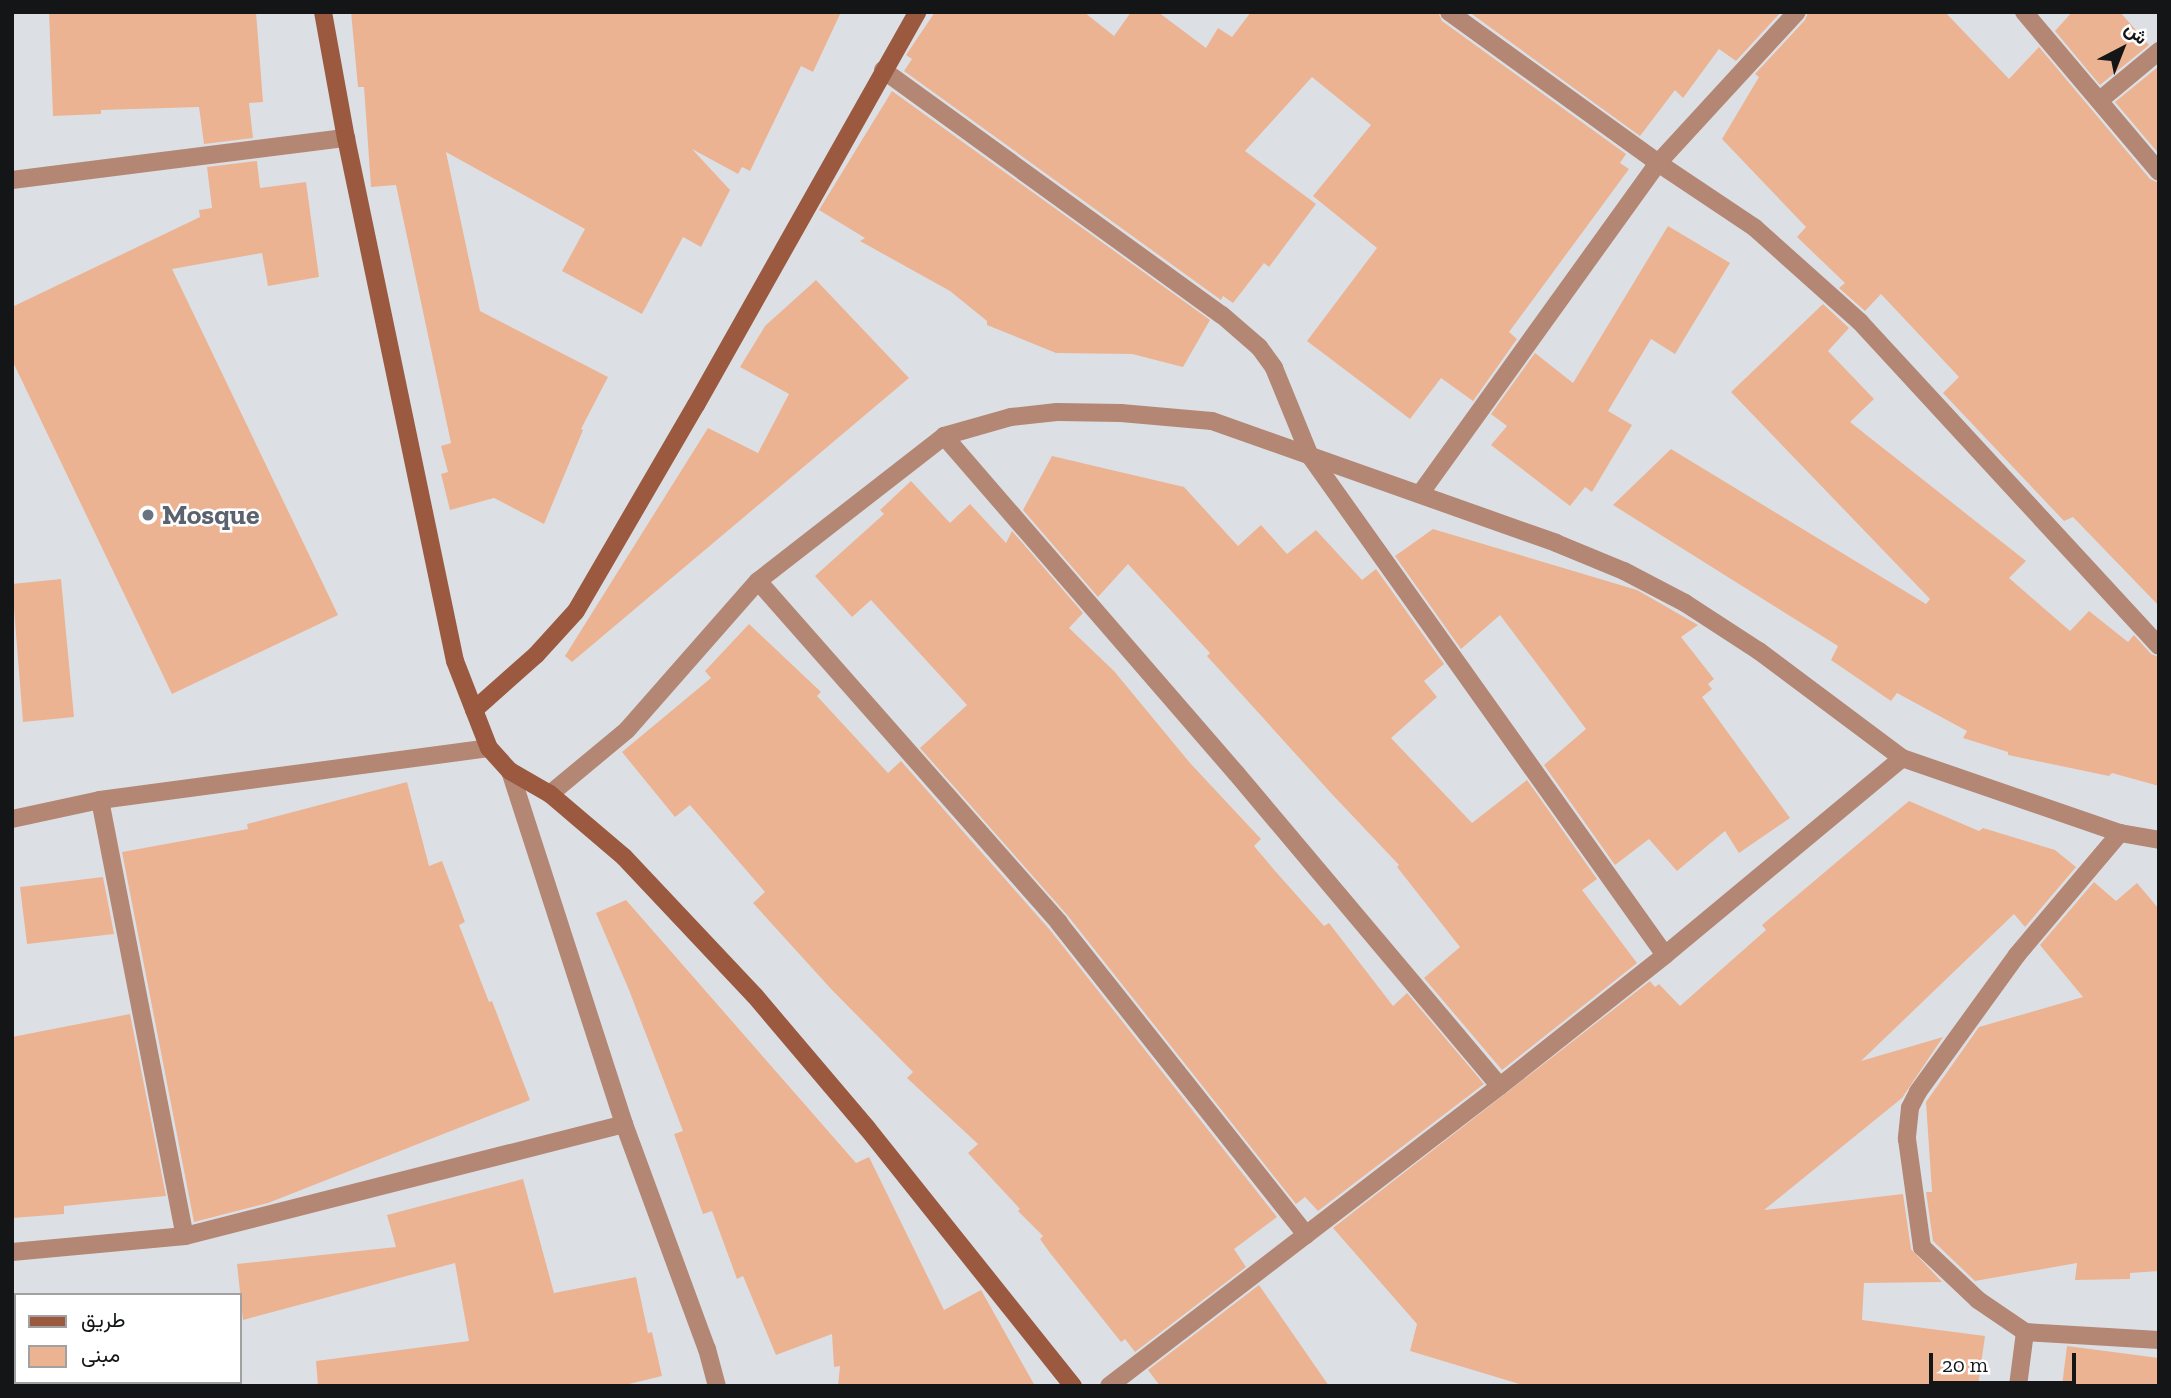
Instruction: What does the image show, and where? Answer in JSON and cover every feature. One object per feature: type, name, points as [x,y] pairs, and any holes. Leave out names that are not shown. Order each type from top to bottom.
[{"type":"street","points":[[323,12],[346,138],[455,661],[489,748],[510,771],[550,794],[624,857],[771,1014],[867,1128],[1073,1386]]},
{"type":"street","points":[[474,710],[536,655],[576,611],[696,405],[917,12]]},
{"type":"street","points":[[1449,12],[1658,163],[1755,228],[1860,322],[2159,646]]},
{"type":"street","points":[[1420,494],[1658,163],[1797,12]]},
{"type":"street","points":[[2024,12],[2159,172]]},
{"type":"street","points":[[2100,100],[2159,51]]},
{"type":"street","points":[[883,70],[1240,329],[1259,347],[1274,368],[1310,456],[1665,955]]},
{"type":"street","points":[[12,180],[346,138]]},
{"type":"street","points":[[550,794],[627,730],[758,581],[944,436],[1011,417],[1057,412],[1121,413],[1212,421],[1556,543],[1624,571],[1685,603],[1759,651],[1902,758],[2120,833],[2159,841]]},
{"type":"street","points":[[944,436],[1236,773],[1500,1086]]},
{"type":"street","points":[[758,581],[1059,923],[1306,1235]]},
{"type":"street","points":[[12,819],[100,800],[489,748]]},
{"type":"street","points":[[1109,1386],[1500,1086],[1665,955],[1902,758]]},
{"type":"street","points":[[510,771],[624,1124],[707,1349],[717,1386]]},
{"type":"street","points":[[100,800],[186,1236]]},
{"type":"street","points":[[2120,833],[2017,955],[1976,1010],[1910,1108],[1907,1139],[1922,1247],[1978,1300],[2025,1332],[2159,1340]]},
{"type":"street","points":[[12,1252],[186,1236],[624,1124]]},
{"type":"street","points":[[2018,1386],[2025,1332]]},
{"type":"building","points":[[49,12],[256,12],[263,102],[249,103],[253,138],[204,144],[199,107],[101,110],[101,114],[53,116]]},
{"type":"building","points":[[351,12],[841,12],[813,72],[801,66],[750,171],[742,167],[738,174],[692,149],[730,190],[701,247],[683,237],[642,314],[562,271],[585,229],[446,152],[480,311],[608,377],[581,429],[583,430],[544,524],[494,498],[450,510],[441,474],[448,472],[441,446],[451,443],[396,185],[371,187],[364,87],[358,87]]},
{"type":"building","points":[[935,12],[1084,12],[1114,36],[1131,12],[1158,12],[1206,48],[1218,28],[1232,37],[1251,12],[1438,12],[1442,21],[1626,154],[1620,163],[1629,169],[1509,332],[1517,339],[1473,401],[1441,378],[1410,419],[1307,341],[1377,248],[1313,196],[1371,125],[1312,77],[1245,151],[1316,204],[1269,267],[1264,263],[1233,303],[1223,296],[1221,300],[904,71],[912,59],[906,55]]},
{"type":"building","points":[[1469,12],[1781,12],[1736,61],[1719,49],[1683,98],[1675,90],[1640,136]]},
{"type":"building","points":[[1808,12],[1945,12],[2009,79],[2039,47],[2150,179],[2159,183],[2159,606],[2073,517],[2064,521],[1943,393],[1959,377],[1881,294],[1865,311],[1839,288],[1845,283],[1797,237],[1806,227],[1722,139],[1759,77],[1755,74],[1805,20]]},
{"type":"building","points":[[2072,12],[2120,12],[2149,45],[2100,85],[2055,31]]},
{"type":"building","points":[[2159,66],[2159,154],[2115,102]]},
{"type":"building","points":[[892,91],[1210,320],[1183,367],[1132,354],[1056,353],[987,325],[987,321],[950,291],[860,241],[865,238],[819,210]]},
{"type":"building","points":[[257,161],[260,188],[306,182],[319,277],[268,286],[262,253],[172,269],[338,615],[172,694],[12,360],[12,307],[200,217],[199,210],[212,208],[207,167]]},
{"type":"building","points":[[1668,226],[1730,263],[1675,354],[1651,339],[1608,411],[1632,425],[1592,492],[1585,487],[1570,506],[1491,445],[1507,426],[1491,414],[1535,353],[1573,383]]},
{"type":"building","points":[[816,280],[909,378],[572,662],[565,656],[708,428],[758,453],[789,394],[740,367],[765,326]]},
{"type":"building","points":[[1823,304],[1849,328],[1828,351],[1874,399],[1850,422],[2026,561],[2009,578],[2070,631],[2089,611],[2128,642],[2134,635],[2151,654],[2159,657],[2159,786],[2112,773],[2109,776],[2008,755],[2008,752],[1963,738],[1967,731],[1897,693],[1891,701],[1831,660],[1838,646],[1613,505],[1671,449],[1926,604],[1930,599],[1731,392]]},
{"type":"building","points":[[1052,456],[1184,487],[1238,546],[1261,525],[1287,554],[1316,530],[1362,580],[1376,569],[1444,664],[1424,681],[1437,697],[1391,738],[1472,823],[1527,780],[1597,879],[1582,890],[1637,963],[1502,1070],[1424,978],[1460,947],[1397,867],[1399,865],[1207,656],[1210,653],[1128,564],[1098,597],[1023,510]]},
{"type":"building","points":[[911,481],[950,523],[970,504],[1006,543],[1012,531],[1083,613],[1069,628],[1114,671],[1190,763],[1261,839],[1254,846],[1276,872],[1324,926],[1329,923],[1393,1006],[1407,993],[1484,1084],[1318,1211],[1305,1197],[1296,1204],[1068,916],[920,748],[967,705],[871,600],[852,617],[815,576],[884,514],[880,510]]},
{"type":"building","points":[[1433,529],[1637,590],[1698,625],[1681,637],[1714,679],[1708,684],[1712,689],[1702,697],[1790,818],[1739,853],[1725,831],[1677,871],[1649,839],[1615,865],[1544,765],[1586,729],[1500,615],[1461,649],[1395,556]]},
{"type":"building","points":[[61,579],[74,717],[23,722],[12,584]]},
{"type":"building","points":[[749,624],[821,692],[817,696],[888,773],[901,761],[1050,930],[1277,1217],[1234,1249],[1246,1267],[1135,1352],[1125,1339],[1121,1342],[1050,1253],[1040,1239],[1043,1236],[968,1153],[978,1144],[907,1078],[913,1072],[832,990],[753,903],[765,892],[690,805],[675,817],[622,752],[711,678],[705,671]]},
{"type":"building","points":[[407,782],[429,866],[442,861],[465,922],[459,925],[530,1100],[268,1203],[194,1222],[122,852],[248,829],[247,824]]},
{"type":"building","points":[[1909,801],[1979,831],[1983,828],[2055,850],[2076,867],[2025,927],[2014,914],[1861,1061],[1943,1037],[1902,1098],[1764,1210],[1903,1194],[1911,1249],[1942,1282],[1864,1283],[1862,1320],[1985,1336],[1978,1386],[1526,1386],[1410,1351],[1417,1324],[1333,1228],[1650,981],[1655,987],[1659,984],[1680,1006],[1766,930],[1762,925]]},
{"type":"building","points":[[103,877],[114,934],[27,944],[20,887]]},
{"type":"building","points":[[2094,882],[2116,901],[2137,883],[2159,909],[2159,1271],[2130,1273],[2130,1279],[2075,1280],[2077,1263],[1975,1281],[1933,1241],[1926,1192],[1932,1192],[1926,1102],[1979,1027],[2083,997],[2040,945]]},
{"type":"building","points":[[626,900],[856,1163],[869,1157],[944,1310],[981,1290],[1035,1386],[838,1386],[840,1366],[834,1367],[832,1334],[776,1355],[743,1276],[737,1279],[712,1211],[703,1214],[674,1134],[683,1131],[629,990],[596,913]]},
{"type":"building","points":[[130,1014],[166,1196],[64,1206],[64,1214],[12,1218],[12,1037]]},
{"type":"building","points":[[523,1179],[554,1293],[636,1277],[648,1333],[652,1332],[662,1376],[621,1386],[318,1386],[316,1361],[469,1341],[455,1263],[243,1320],[237,1264],[396,1247],[387,1215]]},
{"type":"building","points":[[1259,1285],[1329,1386],[1160,1386],[1148,1370]]},
{"type":"building","points":[[2067,1346],[2159,1358],[2159,1386],[2062,1386]]},
{"type":"place","name":"Mosque","points":[[148,515]]}]
